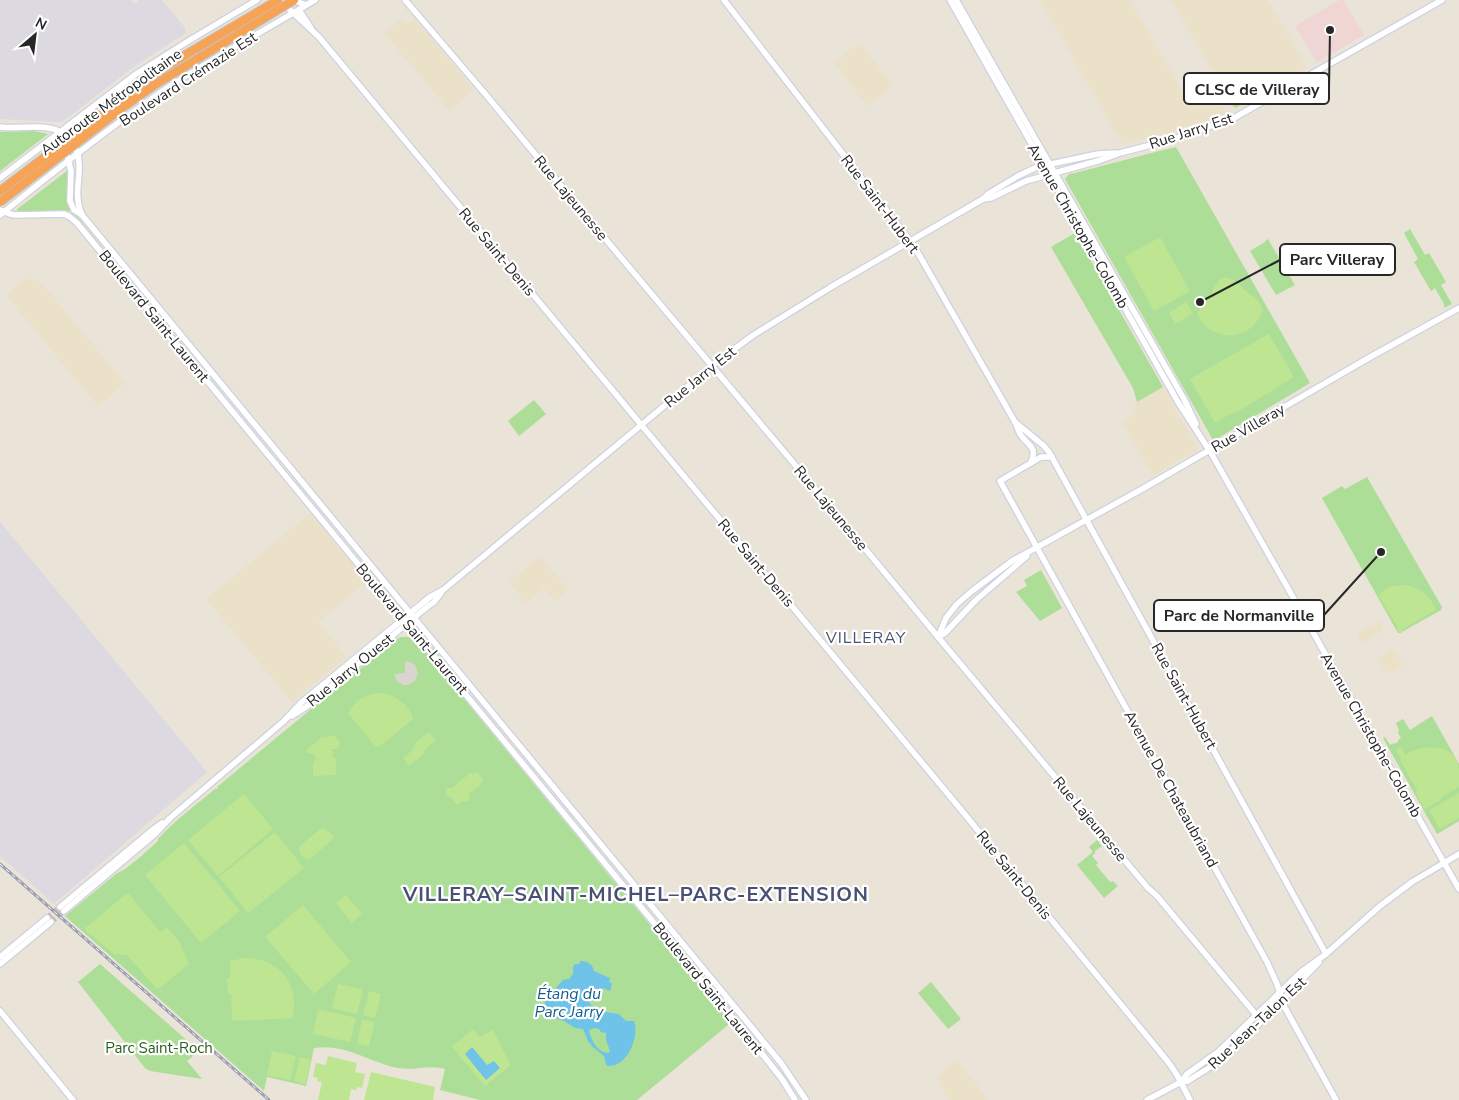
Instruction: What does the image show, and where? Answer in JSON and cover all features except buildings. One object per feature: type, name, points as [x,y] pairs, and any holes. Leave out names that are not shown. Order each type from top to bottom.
[{"type":"highway","name":"Autoroute Métropolitaine","points":[[0,191],[140,84],[278,0]]},
{"type":"highway","name":"Autoroute Métropolitaine","points":[[6,203],[149,88],[182,66],[296,1]]},
{"type":"main road","name":"Boulevard Crémazie Est","points":[[0,178],[53,142],[136,75],[257,0]]},
{"type":"main road","name":"Boulevard Crémazie Est","points":[[1,212],[6,203],[40,183],[77,151],[162,92],[243,39],[293,10],[315,0]]},
{"type":"main road","name":"Rue Lajeunesse","points":[[405,0],[713,366],[1050,772],[1257,1016]]},
{"type":"main road","name":"Rue Saint-Hubert","points":[[724,0],[910,241],[1019,432],[1033,450],[1034,455],[1031,463]]},
{"type":"main road","name":"Avenue Christophe-Colomb","points":[[950,0],[1184,399],[1209,450],[1459,889]]},
{"type":"main road","name":"Avenue Christophe-Colomb","points":[[956,0],[1047,165]]},
{"type":"main road","name":"Rue Jarry Est","points":[[983,199],[991,198],[1022,182],[1120,153],[1174,140],[1234,118],[1442,0]]},
{"type":"main road","points":[[296,1],[306,5]]},
{"type":"main road","name":"Rue Saint-Denis","points":[[293,10],[314,32],[641,425],[1173,1068],[1190,1100]]},
{"type":"main road","points":[[0,127],[49,128],[64,133]]},
{"type":"main road","name":"Boulevard Saint-Laurent","points":[[77,151],[79,171],[77,200],[82,215],[781,1063],[806,1100]]},
{"type":"main road","name":"Rue Jarry Est","points":[[412,615],[434,602],[443,590],[641,425],[752,336],[831,287],[1030,170],[1106,153],[1120,153]]},
{"type":"main road","points":[[68,158],[71,174],[70,201],[74,210],[82,215]]},
{"type":"main road","name":"Boulevard Saint-Laurent","points":[[1,212],[24,216],[61,214],[74,220],[775,1069],[795,1100]]},
{"type":"main road","name":"Rue Villeray","points":[[938,637],[946,618],[957,604],[1006,565],[1459,308]]},
{"type":"main road","name":"Rue Saint-Hubert","points":[[1015,422],[1046,448],[1052,457],[1326,954]]},
{"type":"main road","points":[[1031,463],[1041,457],[1052,457]]},
{"type":"main road","name":"Avenue De Chateaubriand","points":[[1031,463],[1000,482],[1267,962],[1284,1006],[1336,1100]]},
{"type":"main road","name":"Rue Villeray","points":[[938,637],[945,633],[976,600],[1037,547]]},
{"type":"main road","name":"Rue Jarry Ouest","points":[[62,909],[151,831],[170,818],[284,721],[306,707],[412,615]]},
{"type":"main road","name":"Rue Jean-Talon Est","points":[[1181,1082],[1187,1074],[1214,1055],[1257,1016],[1301,972],[1326,954],[1392,896],[1459,854]]},
{"type":"main road","points":[[0,957],[49,920],[0,964]]},
{"type":"main road","name":"Rue Jean-Talon Est","points":[[1147,1100],[1181,1082],[1188,1081],[1220,1061],[1282,1001],[1326,954]]},
{"type":"main road","points":[[0,1011],[73,1100]]},
{"type":"shaded area","points":[[0,0],[131,0],[135,4],[139,0],[162,0],[185,28],[186,33],[136,65],[62,122],[0,119]]},
{"type":"shaded area","points":[[1040,0],[1130,0],[1187,100],[1211,87],[1225,110],[1224,113],[1204,122],[1122,144]]},
{"type":"shaded area","points":[[1171,0],[1268,0],[1305,64],[1306,69],[1234,109]]},
{"type":"shaded area","points":[[1343,0],[1364,35],[1317,62],[1295,26]]},
{"type":"shaded area","points":[[402,18],[407,24],[415,19],[474,89],[450,111],[384,33]]},
{"type":"shaded area","points":[[860,43],[893,86],[867,106],[834,62]]},
{"type":"shaded area","points":[[31,279],[43,285],[124,382],[123,385],[98,406],[6,295],[24,280]]},
{"type":"shaded area","points":[[1163,387],[1198,449],[1153,476],[1122,422],[1133,415],[1133,409],[1137,402]]},
{"type":"shaded area","points":[[310,513],[367,582],[318,622],[347,657],[292,702],[206,599]]},
{"type":"shaded area","points":[[0,522],[207,772],[54,904],[0,856]]},
{"type":"shaded area","points":[[540,556],[568,590],[555,601],[544,588],[526,603],[509,582]]},
{"type":"shaded area","points":[[1379,621],[1384,630],[1362,643],[1357,634]]},
{"type":"shaded area","points":[[1394,648],[1403,665],[1391,672],[1385,671],[1378,658]]},
{"type":"shaded area","points":[[405,661],[415,665],[418,673],[415,681],[408,685],[397,681],[394,674],[405,673]]},
{"type":"shaded area","points":[[957,1060],[989,1100],[949,1100],[937,1078]]},
{"type":"green space","points":[[1233,73],[1249,100],[1235,108],[1219,81]]},
{"type":"green space","points":[[34,131],[48,134],[0,171],[0,132]]},
{"type":"green space","points":[[1176,147],[1310,383],[1215,440],[1213,440],[1065,179],[1069,174]]},
{"type":"green space","points":[[67,171],[69,179],[67,198],[70,207],[103,248],[70,211],[23,212],[16,210]]},
{"type":"green space","points":[[1410,229],[1425,255],[1429,253],[1446,282],[1441,285],[1452,304],[1444,308],[1444,304],[1435,288],[1431,291],[1414,262],[1418,259],[1404,233]]},
{"type":"green space","points":[[1075,233],[1163,387],[1137,402],[1133,388],[1051,247]]},
{"type":"green space","points":[[1160,237],[1190,291],[1154,311],[1124,257]]},
{"type":"green space","points":[[1268,239],[1295,285],[1276,295],[1250,251]]},
{"type":"green space","points":[[1224,277],[1232,279],[1243,287],[1258,300],[1263,309],[1258,320],[1250,328],[1232,335],[1212,331],[1203,323],[1197,313],[1220,279]]},
{"type":"green space","points":[[1186,302],[1193,314],[1175,324],[1169,313]]},
{"type":"green space","points":[[1269,334],[1294,377],[1234,414],[1232,413],[1215,423],[1190,379]]},
{"type":"green space","points":[[534,400],[546,414],[519,436],[508,421]]},
{"type":"green space","points":[[1367,477],[1442,607],[1441,610],[1400,633],[1398,633],[1322,498],[1342,486],[1345,489]]},
{"type":"green space","points":[[1041,570],[1062,608],[1040,621],[1016,592],[1027,586],[1024,580]]},
{"type":"green space","points":[[1403,585],[1414,587],[1423,592],[1431,600],[1436,610],[1403,629],[1401,633],[1398,632],[1398,628],[1378,595],[1389,587]]},
{"type":"green space","points":[[400,637],[413,637],[729,1021],[728,1025],[637,1100],[480,1100],[440,1090],[445,1069],[433,1067],[398,1068],[347,1051],[325,1047],[314,1048],[306,1086],[267,1077],[264,1091],[65,916],[117,873],[138,859],[186,813],[215,789],[218,789],[217,787]]},
{"type":"green space","points":[[381,693],[392,696],[405,704],[413,719],[379,747],[375,746],[348,713],[354,704],[362,698],[370,694]]},
{"type":"green space","points":[[1432,716],[1459,764],[1459,821],[1437,834],[1383,738],[1385,737],[1390,745],[1394,744],[1401,738],[1396,723],[1403,719],[1410,730]]},
{"type":"green space","points":[[429,732],[436,740],[425,749],[423,755],[409,766],[403,758],[414,749],[415,743]]},
{"type":"green space","points":[[334,736],[340,744],[336,749],[331,749],[333,758],[336,758],[336,775],[313,776],[313,763],[316,760],[315,755],[308,753],[308,748],[321,737],[327,738]]},
{"type":"green space","points":[[1401,747],[1405,755],[1428,747],[1444,749],[1451,753],[1459,767],[1459,787],[1425,809],[1396,750]]},
{"type":"green space","points":[[477,772],[484,781],[469,794],[470,799],[468,801],[461,801],[457,805],[451,797],[446,795],[447,788],[452,788],[470,773],[474,774]]},
{"type":"green space","points":[[1459,793],[1459,818],[1440,829],[1429,810]]},
{"type":"green space","points":[[244,794],[273,829],[218,876],[188,840]]},
{"type":"green space","points":[[324,828],[333,835],[332,840],[311,858],[304,858],[300,853],[299,847],[320,829]]},
{"type":"green space","points":[[275,832],[304,868],[248,913],[219,877]]},
{"type":"green space","points":[[1097,840],[1102,846],[1092,856],[1098,863],[1096,865],[1110,882],[1113,881],[1118,886],[1104,898],[1077,865],[1093,852],[1089,847]]},
{"type":"green space","points":[[184,843],[240,911],[201,943],[145,875]]},
{"type":"green space","points":[[126,894],[129,894],[160,932],[167,927],[179,941],[189,964],[160,988],[156,988],[127,955],[114,954],[84,929]]},
{"type":"green space","points":[[346,895],[362,914],[352,923],[336,903]]},
{"type":"green space","points":[[303,905],[351,962],[314,994],[265,937]]},
{"type":"green space","points":[[244,958],[268,962],[284,975],[290,984],[293,994],[293,1018],[235,1021],[232,1019],[231,994],[228,994],[227,978],[230,978],[230,961]]},
{"type":"green space","name":"Parc Saint-Roch","points":[[100,964],[199,1051],[187,1061],[202,1079],[150,1071],[145,1068],[78,982]]},
{"type":"green space","points":[[931,982],[961,1019],[948,1029],[918,993]]},
{"type":"green space","points":[[338,984],[363,989],[357,1014],[332,1008]]},
{"type":"green space","points":[[369,991],[381,994],[375,1018],[363,1015]]},
{"type":"green space","points":[[318,1009],[356,1018],[350,1042],[313,1034]]},
{"type":"green space","points":[[362,1019],[375,1022],[369,1046],[357,1044]]},
{"type":"green space","points":[[473,1029],[480,1037],[493,1030],[511,1065],[485,1086],[452,1047]]},
{"type":"green space","points":[[272,1051],[296,1056],[290,1080],[267,1075]]},
{"type":"green space","points":[[328,1056],[357,1063],[355,1072],[365,1074],[362,1088],[351,1089],[349,1100],[318,1100],[322,1082],[317,1081],[318,1078],[313,1077],[316,1063],[326,1065]]},
{"type":"green space","points":[[300,1057],[311,1060],[305,1084],[294,1081]]},
{"type":"green space","points":[[371,1072],[435,1087],[433,1100],[364,1100]]},
{"type":"water","name":"Étang du Parc Jarry","points":[[580,961],[589,963],[594,971],[610,978],[609,982],[612,984],[610,991],[603,988],[591,990],[588,1000],[592,1007],[594,1006],[604,1012],[619,1014],[626,1021],[634,1021],[635,1035],[630,1050],[626,1057],[614,1065],[607,1066],[604,1056],[588,1041],[583,1029],[575,1028],[548,1014],[549,1011],[543,999],[546,991],[555,989],[563,980],[569,979],[573,974],[575,964],[579,964]],"holes":[[[599,1029],[601,1032],[606,1033],[609,1053],[601,1051],[591,1038],[589,1030]]]},
{"type":"water","points":[[472,1047],[487,1065],[494,1061],[500,1068],[486,1080],[465,1054]]},
{"type":"tunnel","points":[[47,918],[60,907]]},
{"type":"tunnel","points":[[51,922],[64,911]]},
{"type":"railway","points":[[0,864],[269,1100]]},
{"type":"place","name":"CLSC de Villeray","points":[[1330,30]]},
{"type":"place","name":"Parc Villeray","points":[[1200,302]]},
{"type":"place","name":"Parc de Normanville","points":[[1381,552]]},
{"type":"district","name":"VILLERAY","points":[[866,638]]},
{"type":"district","name":"VILLERAY–SAINT-MICHEL–PARC-EXTENSION","points":[[636,894]]}]
